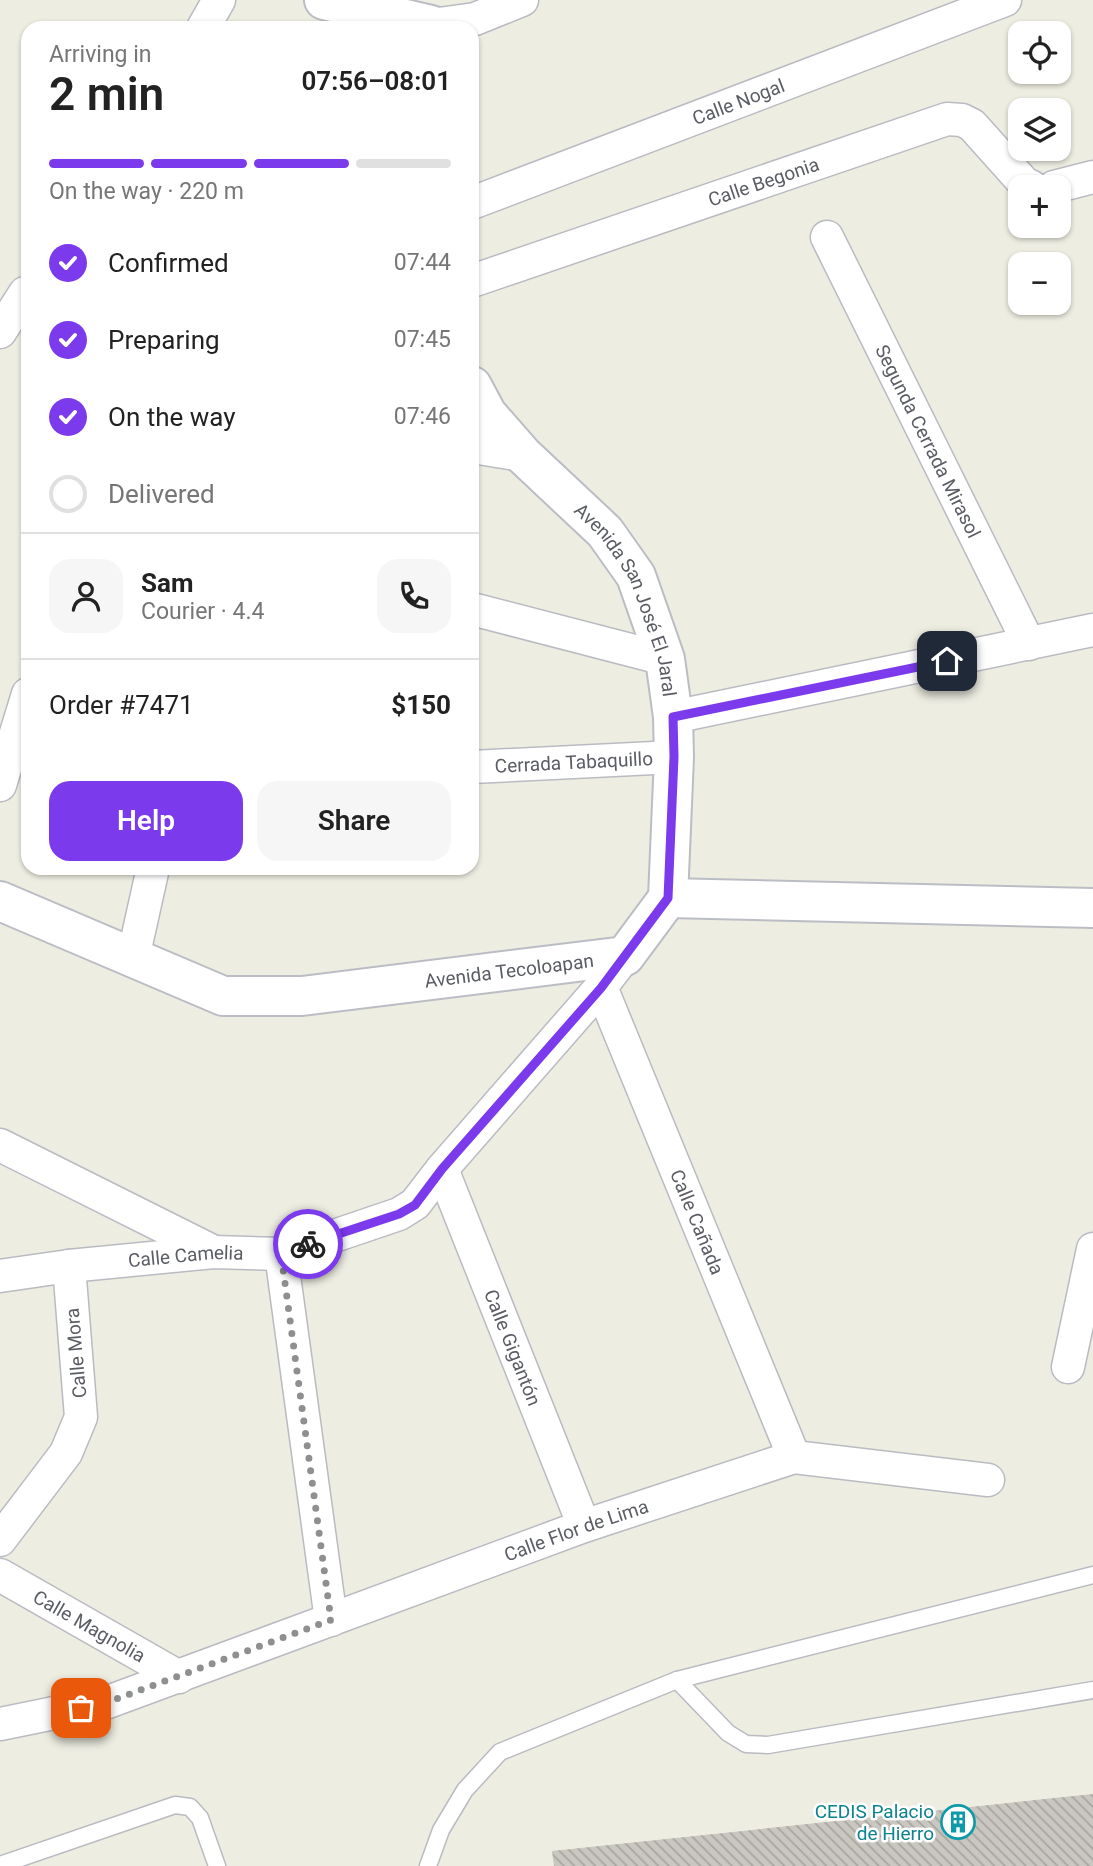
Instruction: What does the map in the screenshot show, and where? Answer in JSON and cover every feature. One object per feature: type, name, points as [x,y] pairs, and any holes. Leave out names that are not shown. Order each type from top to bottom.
[{"type":"street","points":[[207,21],[219,0]]},
{"type":"street","points":[[324,0],[430,18],[475,19],[522,0]]},
{"type":"street","name":"Calle Nogal","points":[[479,200],[1005,0]]},
{"type":"street","name":"Calle Begonia","points":[[479,279],[947,118],[962,120],[972,125],[1017,175]]},
{"type":"street","points":[[1071,183],[1093,177]]},
{"type":"street","name":"Segunda Cerrada Mirasol","points":[[827,237],[1029,644]]},
{"type":"street","points":[[0,332],[21,299]]},
{"type":"street","name":"Avenida San José El Jaral","points":[[479,399],[487,414],[523,455],[605,532],[636,576],[665,659],[673,717],[674,757],[668,898]]},
{"type":"street","points":[[479,448],[523,455]]},
{"type":"street","points":[[479,611],[665,659]]},
{"type":"street","points":[[673,717],[1093,630]]},
{"type":"street","points":[[0,785],[21,717]]},
{"type":"street","name":"Cerrada Tabaquillo","points":[[479,767],[674,757]]},
{"type":"street","points":[[133,958],[151,875]]},
{"type":"street","points":[[625,956],[668,898],[1093,908]]},
{"type":"street","name":"Avenida Tecoloapan","points":[[0,901],[223,996],[302,996],[625,956]]},
{"type":"street","name":"Calle Camelia","points":[[0,1276],[69,1266],[214,1252],[281,1254],[399,1214],[415,1205],[442,1169],[601,988],[625,956]]},
{"type":"street","name":"Calle Cañada","points":[[601,988],[794,1457]]},
{"type":"street","points":[[0,1145],[214,1252]]},
{"type":"street","name":"Calle Gigantón","points":[[442,1169],[584,1526]]},
{"type":"street","points":[[1068,1367],[1093,1249]]},
{"type":"street","points":[[281,1254],[331,1620]]},
{"type":"street","name":"Calle Mora","points":[[0,1540],[66,1453],[81,1417],[69,1266]]},
{"type":"street","name":"Calle Flor de Lima","points":[[0,1724],[108,1702],[584,1526],[794,1457],[988,1480]]},
{"type":"street","name":"Calle Magnolia","points":[[0,1575],[179,1677]]},
{"type":"lane","points":[[428,1866],[441,1830],[465,1790],[500,1752],[677,1680],[1093,1575]]},
{"type":"lane","points":[[677,1680],[728,1733],[746,1744],[768,1745],[1093,1690]]},
{"type":"lane","points":[[0,1865],[175,1805],[190,1807],[200,1818],[217,1866]]},
{"type":"building","name":"CEDIS Palacio de Hierro","points":[[1093,1794],[1093,1866],[554,1866],[552,1851]]},
{"type":"way so far","points":[[81,1708],[108,1702],[331,1620],[281,1254],[308,1244]]},
{"type":"place","name":"CEDIS Palacio de Hierro","points":[[958,1822]]},
{"type":"route","points":[[308,1244],[399,1214],[415,1205],[442,1169],[601,988],[668,898],[674,757],[673,717],[947,661]]}]
